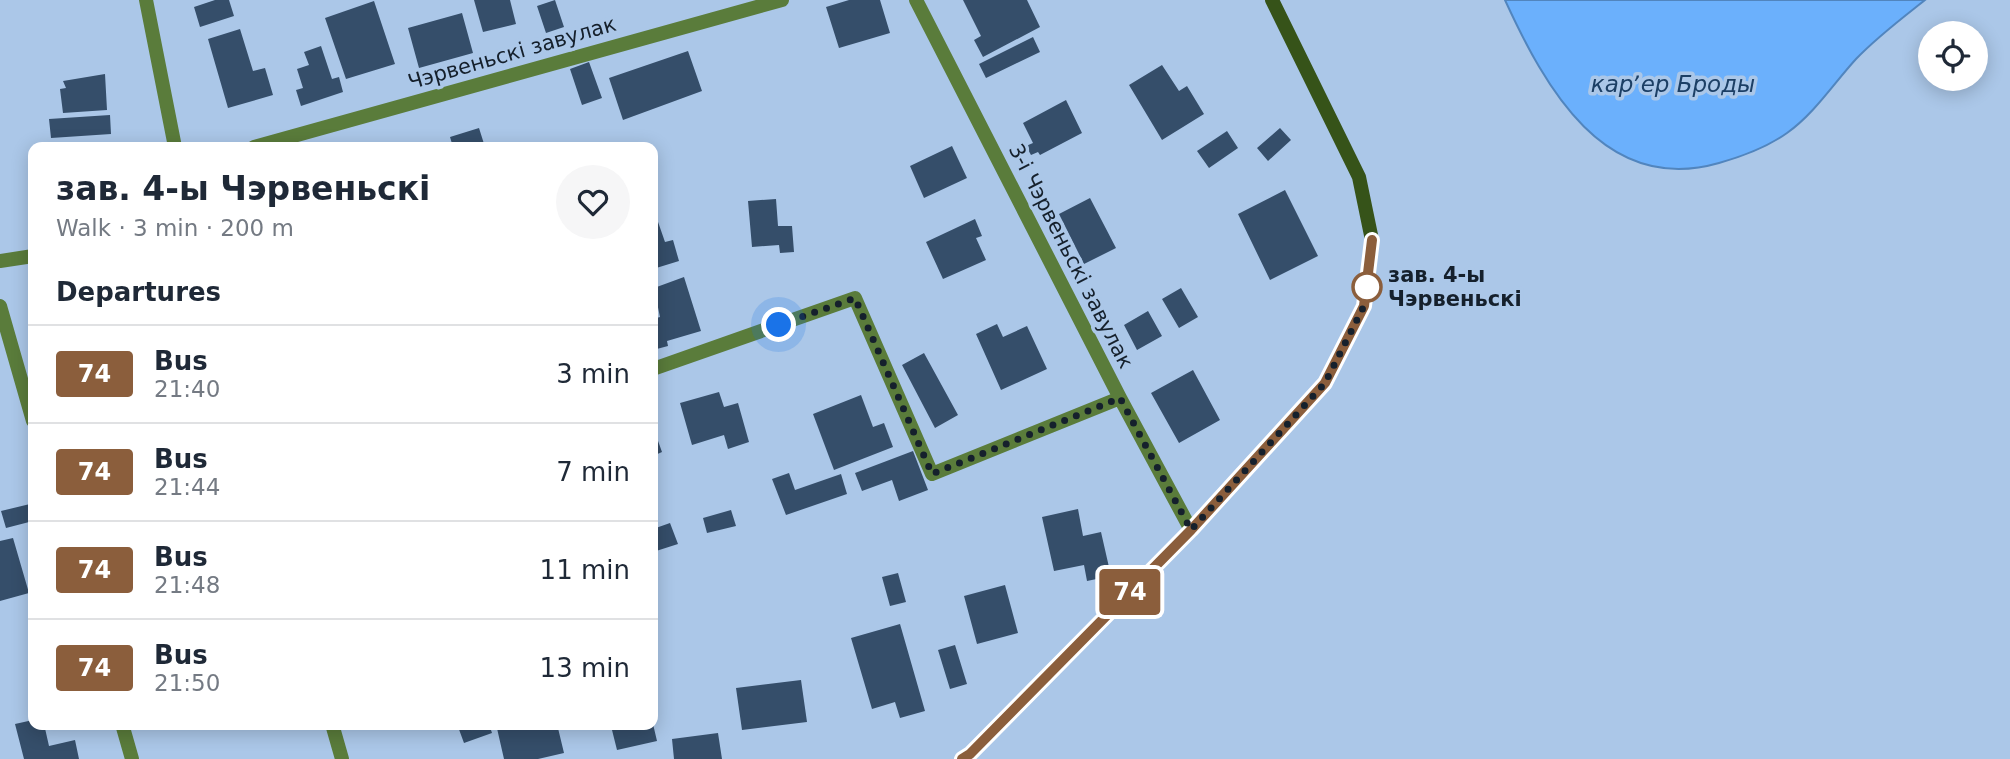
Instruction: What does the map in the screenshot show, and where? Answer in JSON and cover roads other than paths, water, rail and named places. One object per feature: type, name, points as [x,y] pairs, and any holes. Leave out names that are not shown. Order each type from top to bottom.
[{"type":"street","points":[[146,0],[174,142]]},
{"type":"street","name":"Чэрвеньскі завулак","points":[[272,142],[782,0]]},
{"type":"street","name":"3-і Чэрвеньскі завулак","points":[[916,0],[1120,398],[1191,530]]},
{"type":"street","points":[[962,759],[970,754],[1191,530],[1325,383],[1364,306],[1372,240],[1359,177],[1272,0]]},
{"type":"street","points":[[0,261],[28,257]]},
{"type":"street","points":[[658,367],[855,298],[932,474],[1120,398]]},
{"type":"street","points":[[0,306],[28,404]]},
{"type":"street","points":[[23,387],[28,380]]},
{"type":"street","points":[[124,730],[132,759]]},
{"type":"street","points":[[334,730],[342,759]]},
{"type":"water","name":"карʼер Броды","points":[[1505,0],[1925,0],[1864,51],[1815,108],[1787,133],[1763,147],[1719,163],[1678,169],[1643,164],[1611,149],[1584,126],[1560,99],[1539,67]]},
{"type":"place","name":"зав. 4-ы Чэрвеньскі","points":[[1367,287]]}]
